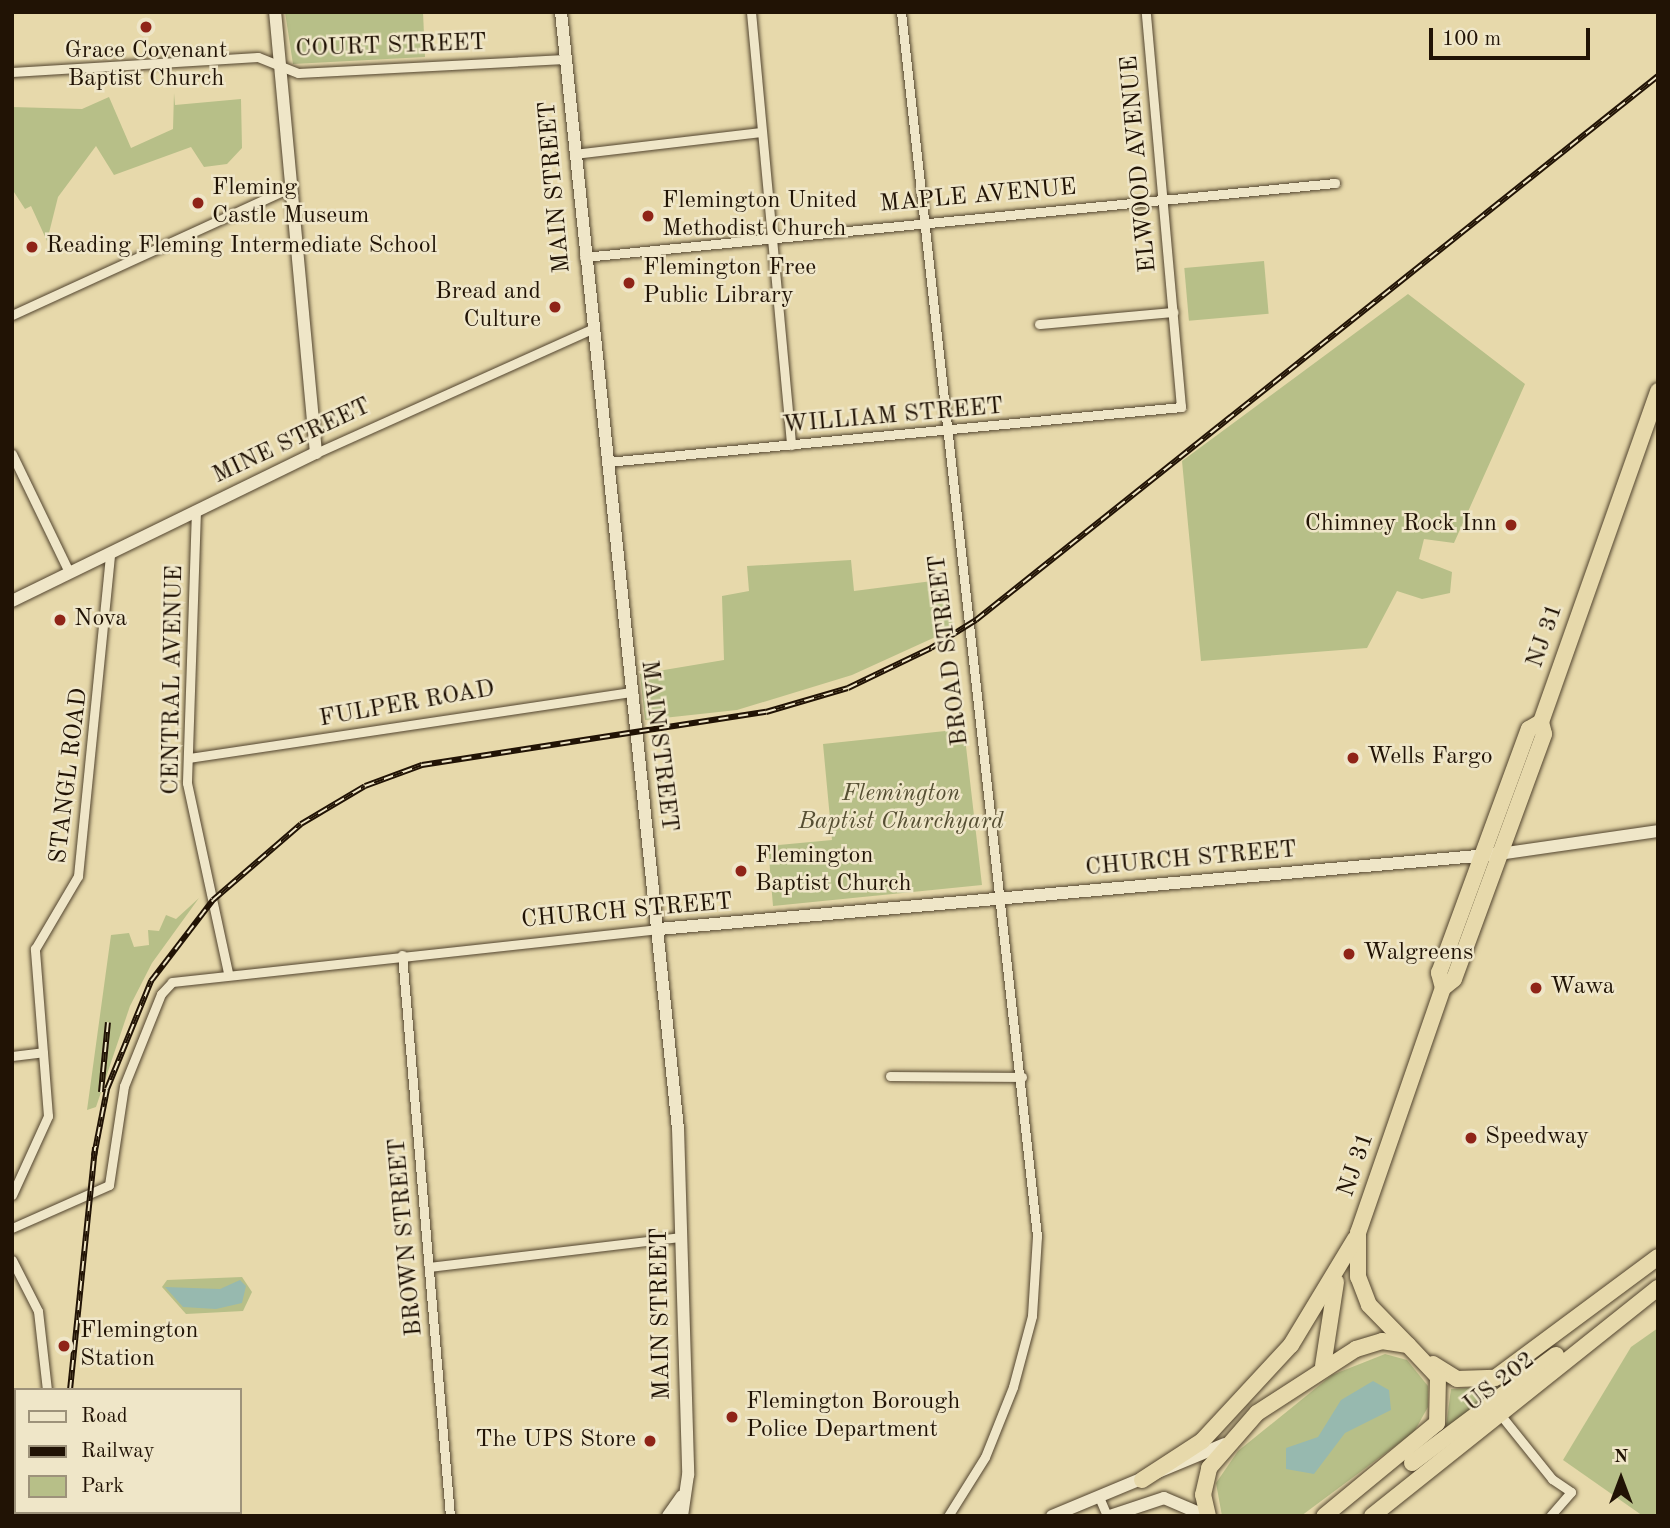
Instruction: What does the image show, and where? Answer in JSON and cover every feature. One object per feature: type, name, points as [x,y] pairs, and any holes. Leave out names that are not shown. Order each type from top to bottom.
[{"type":"highway","name":"NJ 31","points":[[1443,988],[1454,979],[1544,734],[1541,722],[1658,391]]},
{"type":"highway","name":"NJ 31","points":[[1323,1366],[1339,1270],[1358,1233],[1443,988],[1440,973],[1482,855],[1529,729],[1541,722]]},
{"type":"highway","name":"NJ 31","points":[[1358,1233],[1358,1277],[1369,1305],[1408,1345]]},
{"type":"highway","name":"US 202","points":[[1408,1345],[1457,1379],[1495,1378],[1658,1257]]},
{"type":"highway","points":[[1142,1480],[1224,1420],[1307,1326],[1339,1270]]},
{"type":"highway","points":[[1366,1485],[1402,1470],[1658,1282]]},
{"type":"highway","name":"US 202","points":[[1372,1516],[1658,1288]]},
{"type":"highway","points":[[1207,1516],[1204,1480],[1228,1441],[1323,1366],[1374,1343],[1408,1345]]},
{"type":"highway","points":[[1324,1516],[1366,1485],[1437,1423],[1442,1394],[1427,1359]]},
{"type":"street","points":[[275,12],[316,453]]},
{"type":"street","name":"MAIN STREET","points":[[561,12],[584,257],[659,929],[681,1237],[687,1487],[682,1516]]},
{"type":"street","points":[[751,12],[791,445]]},
{"type":"street","name":"BROAD STREET","points":[[901,12],[972,690],[1003,898],[1037,1236],[1032,1316],[1004,1413],[948,1516]]},
{"type":"street","name":"ELWOOD AVENUE","points":[[1146,12],[1181,407]]},
{"type":"street","name":"COURT STREET","points":[[12,72],[258,57],[298,74],[565,59]]},
{"type":"street","points":[[574,154],[761,132]]},
{"type":"street","name":"MAPLE AVENUE","points":[[584,257],[924,220],[1335,183]]},
{"type":"street","points":[[12,315],[292,187]]},
{"type":"street","points":[[1039,324],[1173,312]]},
{"type":"street","name":"MINE STREET","points":[[12,601],[316,453],[592,329]]},
{"type":"street","name":"WILLIAM STREET","points":[[607,462],[946,433],[1181,407]]},
{"type":"street","points":[[12,454],[69,572]]},
{"type":"street","name":"CENTRAL AVENUE","points":[[197,510],[188,791],[228,973]]},
{"type":"street","name":"STANGL ROAD","points":[[12,1195],[48,1116],[35,947],[78,876],[110,553]]},
{"type":"street","name":"FULPER ROAD","points":[[189,758],[633,692]]},
{"type":"street","name":"CHURCH STREET","points":[[12,1228],[107,1189],[124,1086],[162,994],[179,979],[659,929],[1499,854],[1658,831]]},
{"type":"street","name":"BROWN STREET","points":[[402,955],[450,1516]]},
{"type":"street","points":[[12,1056],[43,1052]]},
{"type":"street","points":[[890,1076],[1022,1077]]},
{"type":"street","points":[[429,1267],[681,1237]]},
{"type":"street","points":[[12,1260],[38,1311],[47,1388]]},
{"type":"street","points":[[1499,1413],[1552,1479],[1571,1492],[1550,1516]]},
{"type":"street","points":[[1052,1516],[1142,1480],[1228,1441]]},
{"type":"street","points":[[668,1516],[687,1487]]},
{"type":"street","points":[[1099,1497],[1108,1516],[1164,1498],[1207,1516]]},
{"type":"green space","points":[[285,12],[423,12],[425,57],[293,64]]},
{"type":"green space","points":[[174,93],[175,105],[241,99],[242,148],[227,164],[204,167],[191,147],[114,175],[96,146],[58,197],[47,241],[31,206],[25,209],[12,189],[12,107],[82,109],[109,97],[131,148],[173,129]]},
{"type":"green space","points":[[1264,261],[1269,314],[1189,321],[1184,268]]},
{"type":"green space","points":[[1408,294],[1525,384],[1454,543],[1424,539],[1419,559],[1452,572],[1450,593],[1422,599],[1397,591],[1367,648],[1201,661],[1182,461]]},
{"type":"green space","points":[[851,560],[854,591],[948,579],[953,629],[852,675],[737,710],[645,720],[640,674],[724,660],[722,596],[749,591],[747,566]]},
{"type":"green space","name":"Flemington Baptist Churchyard","points":[[964,729],[982,885],[773,906],[768,846],[832,840],[823,744]]},
{"type":"green space","points":[[199,898],[152,963],[130,1006],[96,1107],[87,1110],[111,935],[129,933],[134,947],[149,945],[148,930],[159,931],[166,915],[176,919]]},
{"type":"green space","points":[[242,1277],[252,1292],[243,1311],[186,1314],[162,1287],[167,1280]]},
{"type":"green space","points":[[1658,1328],[1658,1516],[1643,1516],[1563,1460],[1631,1347]]},
{"type":"green space","points":[[1385,1354],[1407,1360],[1428,1386],[1428,1407],[1414,1432],[1301,1516],[1222,1516],[1216,1483],[1238,1451],[1332,1375]]},
{"type":"green space","points":[[1503,1388],[1446,1427],[1451,1389]]},
{"type":"water","points":[[240,1280],[246,1286],[242,1303],[216,1309],[183,1307],[165,1287],[220,1289]]},
{"type":"water","points":[[1373,1381],[1389,1390],[1391,1410],[1345,1433],[1314,1474],[1286,1469],[1286,1448],[1318,1437],[1341,1400]]},
{"type":"railway","points":[[94,1156],[107,1089],[151,981],[213,900],[301,824],[365,786],[422,765],[766,712],[848,688],[931,648],[976,620],[1658,76]]},
{"type":"railway","points":[[101,1092],[108,1022]]},
{"type":"railway","points":[[70,1388],[95,1147]]},
{"type":"place","name":"Grace Covenant Baptist Church","points":[[146,27]]},
{"type":"place","name":"Fleming Castle Museum","points":[[198,203]]},
{"type":"place","name":"Flemington United Methodist Church","points":[[648,216]]},
{"type":"place","name":"Reading Fleming Intermediate School","points":[[32,247]]},
{"type":"place","name":"Flemington Free Public Library","points":[[629,283]]},
{"type":"place","name":"Bread and Culture","points":[[555,307]]},
{"type":"place","name":"Chimney Rock Inn","points":[[1511,525]]},
{"type":"place","name":"Nova","points":[[60,620]]},
{"type":"place","name":"Wells Fargo","points":[[1353,758]]},
{"type":"place","name":"Flemington Baptist Church","points":[[741,871]]},
{"type":"place","name":"Walgreens","points":[[1349,954]]},
{"type":"place","name":"Wawa","points":[[1536,988]]},
{"type":"place","name":"Speedway","points":[[1471,1138]]},
{"type":"place","name":"Flemington Station","points":[[64,1346]]},
{"type":"place","name":"Flemington Borough Police Department","points":[[732,1417]]},
{"type":"place","name":"The UPS Store","points":[[650,1441]]}]
